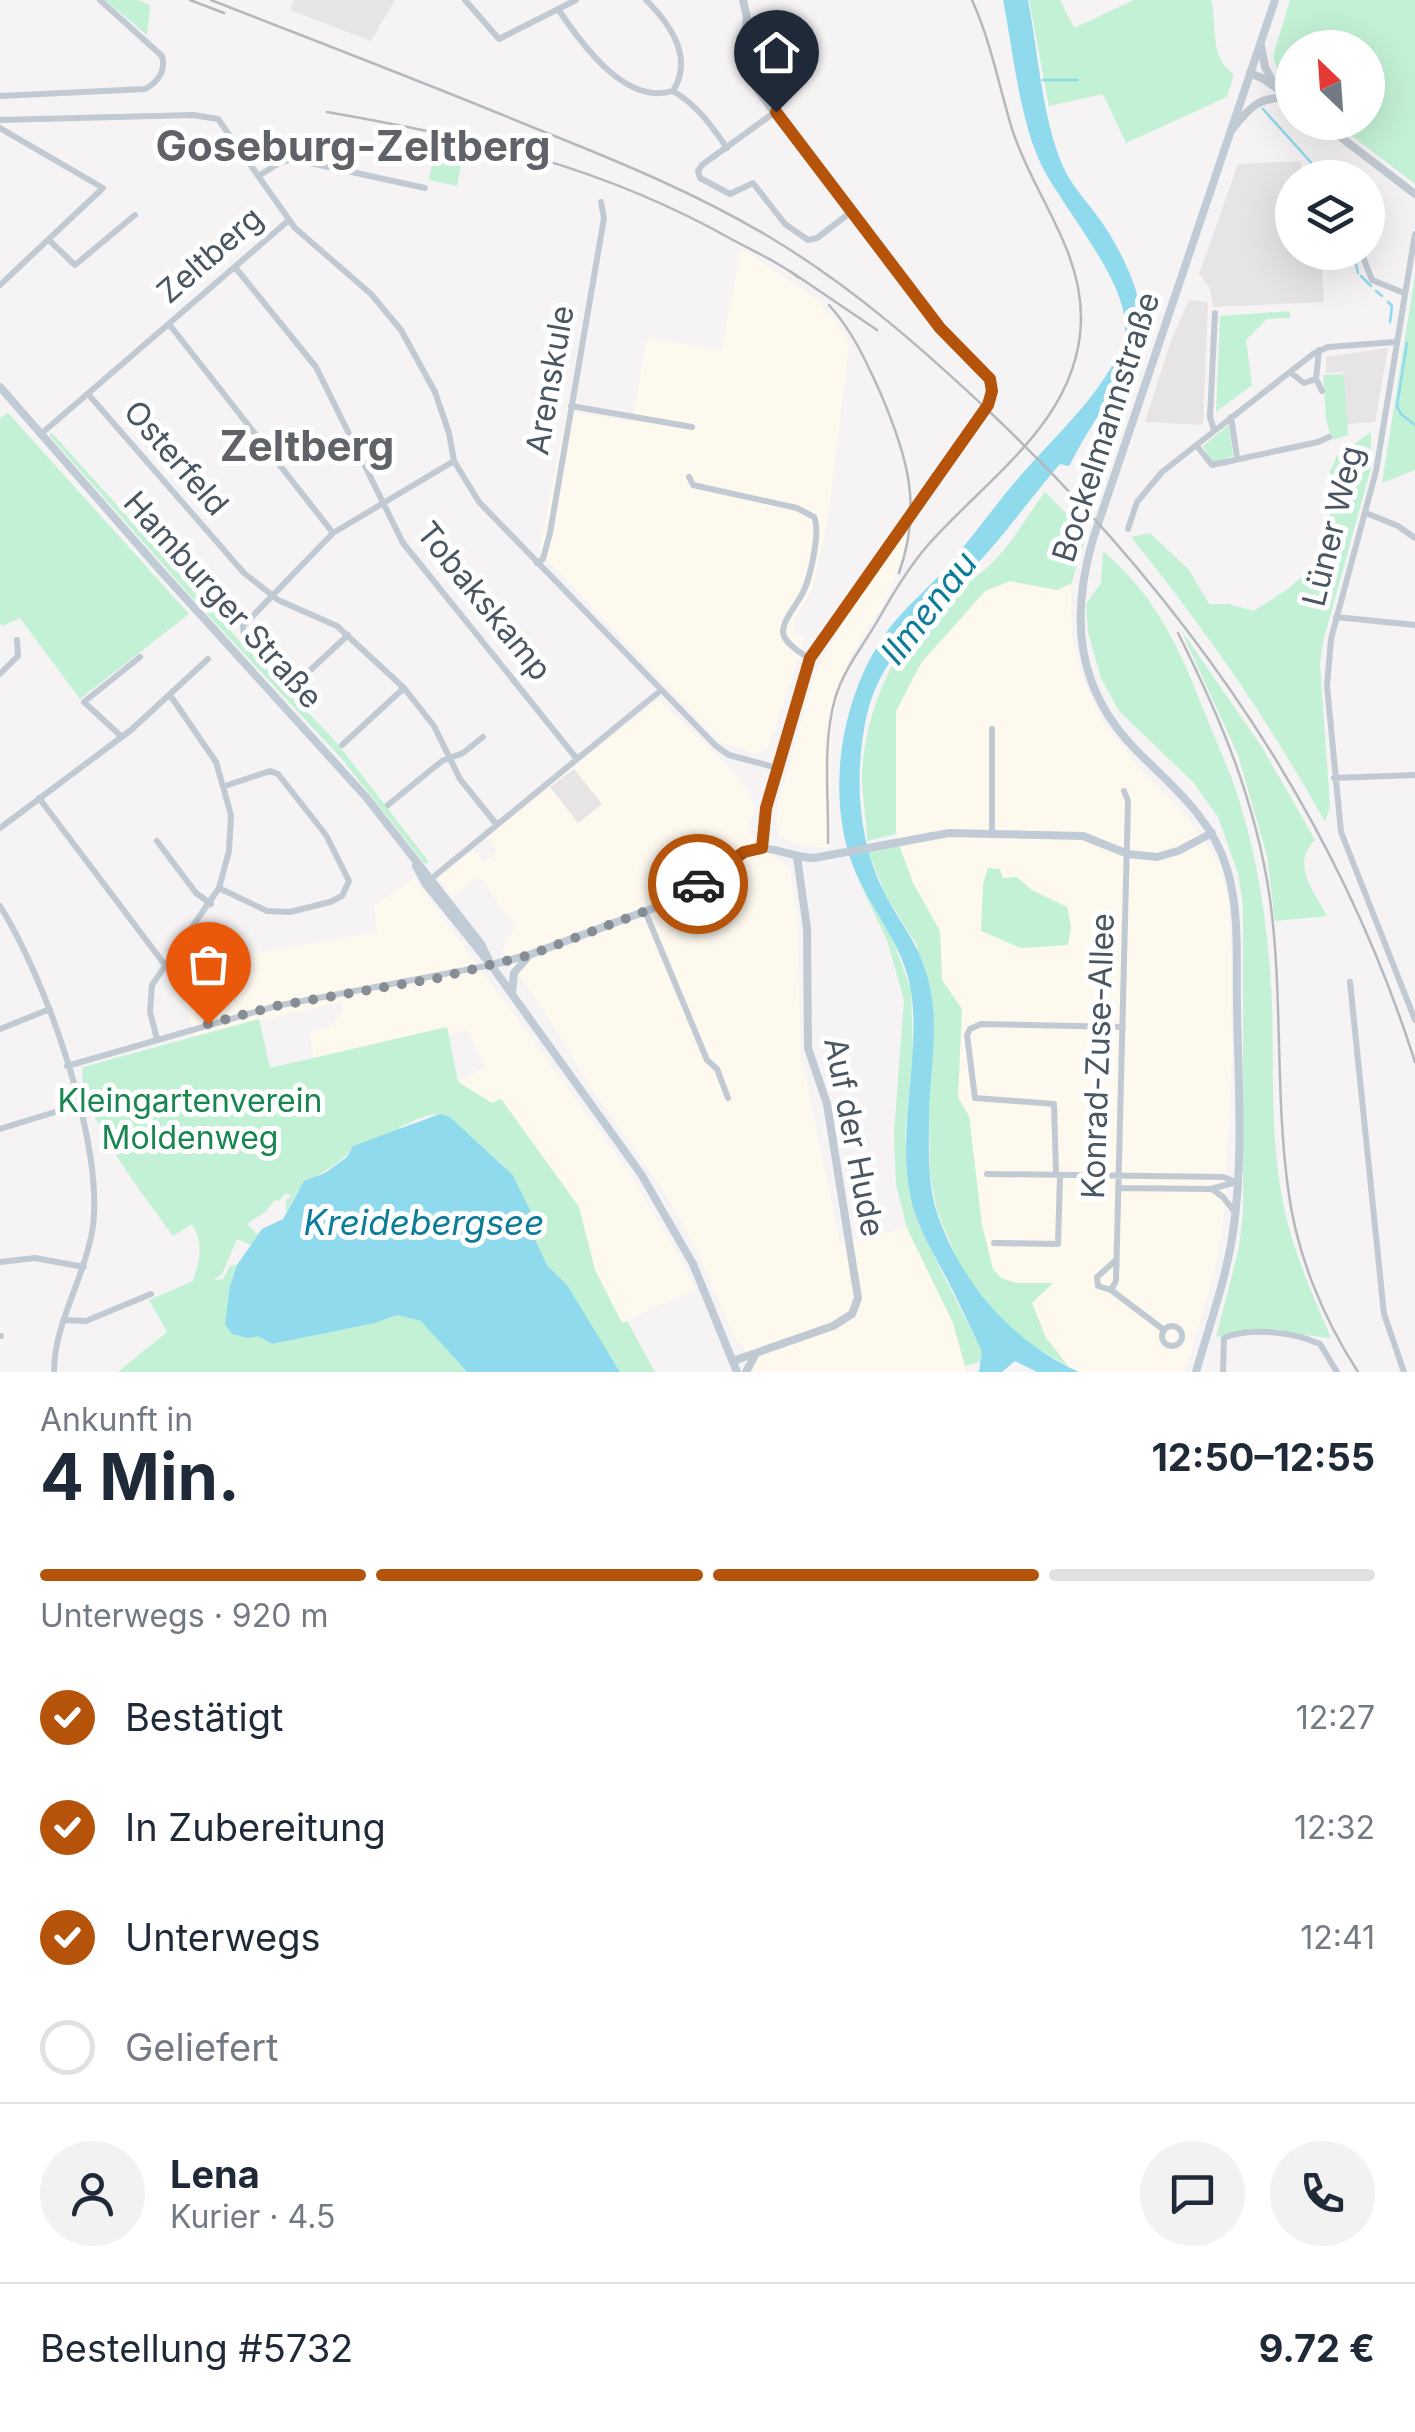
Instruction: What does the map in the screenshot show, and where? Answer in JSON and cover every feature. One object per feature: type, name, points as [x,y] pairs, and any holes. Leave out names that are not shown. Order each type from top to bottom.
[{"type":"main road","name":"Bockelmannstraße","points":[[1196,1372],[1228,1257],[1235,1212],[1236,915],[1229,874],[1212,832],[1180,791],[1134,747],[1104,709],[1084,658],[1078,602],[1093,540],[1275,0]]},
{"type":"main road","name":"Hamburger Straße","points":[[0,387],[171,583],[324,748],[407,849]]},
{"type":"main road","points":[[492,965],[530,955],[646,911],[691,889],[744,852],[762,848],[798,857],[837,854],[949,833],[1083,836],[1128,854],[1147,857],[1167,856],[1212,832]]},
{"type":"main road","points":[[407,849],[481,944],[492,965]]},
{"type":"main road","points":[[407,849],[425,883],[492,965],[628,1155],[662,1209],[710,1300],[737,1372]]},
{"type":"main road","points":[[512,994],[514,973],[530,955]]},
{"type":"street","points":[[0,96],[145,88],[157,81],[164,62],[162,56],[100,0]]},
{"type":"street","points":[[465,0],[498,39],[576,0]]},
{"type":"street","points":[[558,9],[582,43],[617,76],[643,92],[664,94],[673,91],[680,74],[678,47],[668,22],[646,0]]},
{"type":"street","points":[[743,0],[748,30],[742,65],[940,328],[990,379],[992,391],[988,405],[810,658],[766,808],[762,848]]},
{"type":"street","points":[[1260,42],[1265,68],[1275,86]]},
{"type":"street","points":[[1250,73],[1275,87]]},
{"type":"street","points":[[673,91],[702,113],[727,148]]},
{"type":"street","points":[[1232,131],[1260,100],[1275,97]]},
{"type":"street","points":[[776,112],[698,172],[700,178],[730,194],[753,184],[791,230],[808,240],[817,238],[851,212]]},
{"type":"street","name":"Zeltberg","points":[[0,120],[208,115],[218,119],[289,220],[41,434]]},
{"type":"street","points":[[0,128],[103,188],[0,285]]},
{"type":"street","points":[[1344,140],[1415,194]]},
{"type":"street","points":[[260,175],[292,159],[425,188]]},
{"type":"street","name":"Arenskule","points":[[537,563],[543,559],[550,534],[604,218],[602,202]]},
{"type":"street","points":[[49,240],[75,264],[135,215]]},
{"type":"street","points":[[289,220],[367,290],[402,330],[436,392],[454,460],[479,502],[721,751],[777,768]]},
{"type":"street","name":"Lüner Weg","points":[[1415,234],[1366,513],[1336,617],[1327,686],[1341,832],[1415,1020]]},
{"type":"street","name":"Tobakskamp","points":[[235,267],[316,368],[399,537],[577,758]]},
{"type":"street","points":[[1368,270],[1372,280],[1404,293]]},
{"type":"street","points":[[1214,430],[1210,417],[1216,312]]},
{"type":"street","points":[[169,324],[333,532]]},
{"type":"street","points":[[1128,529],[1132,512],[1144,492],[1214,430],[1319,350],[1395,342]]},
{"type":"street","points":[[1319,350],[1316,379],[1322,391]]},
{"type":"street","points":[[1290,372],[1304,383],[1316,379]]},
{"type":"street","name":"Osterfeld","points":[[88,394],[231,560],[272,596],[328,620],[404,688],[434,726],[468,790],[496,825]]},
{"type":"street","points":[[571,406],[692,426]]},
{"type":"street","points":[[1231,417],[1237,458]]},
{"type":"street","points":[[1196,445],[1208,464],[1329,437]]},
{"type":"street","points":[[251,642],[244,635],[243,626],[333,532],[454,460]]},
{"type":"street","points":[[689,477],[693,485],[803,510],[817,522],[806,585],[785,617],[782,629],[788,644],[810,658]]},
{"type":"street","points":[[1366,513],[1415,538]]},
{"type":"street","points":[[1336,617],[1415,626]]},
{"type":"street","points":[[290,690],[348,635]]},
{"type":"street","points":[[0,674],[18,656],[17,640]]},
{"type":"street","points":[[122,737],[84,702],[140,658]]},
{"type":"street","points":[[0,828],[122,737],[208,660]]},
{"type":"street","points":[[342,746],[404,688]]},
{"type":"street","points":[[431,878],[660,690]]},
{"type":"street","points":[[157,1039],[149,1000],[152,986],[220,888],[229,852],[231,815],[225,786],[208,746],[170,694]]},
{"type":"street","points":[[992,729],[992,834]]},
{"type":"street","points":[[388,805],[442,761],[463,753],[483,737]]},
{"type":"street","points":[[220,888],[267,911],[290,912],[342,896],[350,881],[326,835],[278,774],[270,771],[225,786]]},
{"type":"street","points":[[1334,778],[1415,775]]},
{"type":"street","name":"Konrad-Zuse-Allee","points":[[1116,1260],[1097,1277],[1101,1289],[1111,1290],[1116,1281],[1128,854],[1128,801],[1124,791]]},
{"type":"street","points":[[40,798],[165,965]]},
{"type":"street","points":[[157,841],[196,894],[211,904]]},
{"type":"street","name":"Auf der Hude","points":[[733,1360],[842,1321],[856,1308],[858,1298],[827,1104],[808,1048],[807,928],[798,857]]},
{"type":"street","points":[[0,906],[50,1009],[94,1165],[93,1228],[56,1348],[54,1372]]},
{"type":"street","points":[[646,911],[707,1060],[717,1069],[728,1098]]},
{"type":"street","points":[[66,1066],[276,1006],[492,965]]},
{"type":"street","points":[[1350,982],[1384,1314],[1404,1372]]},
{"type":"street","points":[[0,1029],[50,1009]]},
{"type":"street","points":[[994,1242],[1058,1244],[1054,1104],[975,1098],[967,1034],[974,1026],[1123,1027]]},
{"type":"street","points":[[0,1129],[78,1105]]},
{"type":"street","points":[[986,1174],[1224,1177],[1236,1182]]},
{"type":"street","points":[[1119,1188],[1211,1189],[1236,1182]]},
{"type":"street","points":[[1211,1189],[1224,1196],[1235,1212]]},
{"type":"street","points":[[0,1262],[36,1258],[84,1266]]},
{"type":"street","points":[[1111,1290],[1164,1330]]},
{"type":"street","points":[[64,1320],[86,1322],[151,1294]]},
{"type":"street","points":[[1222,1372],[1222,1342],[1230,1335],[1253,1332],[1312,1340],[1323,1347],[1336,1372]]},
{"type":"street","points":[[746,1372],[758,1352]]},
{"type":"shaded area","points":[[294,0],[395,0],[371,41],[290,10]]},
{"type":"shaded area","points":[[1275,162],[1275,270],[1322,270],[1324,302],[1213,307],[1210,288],[1199,274],[1238,164]]},
{"type":"shaded area","points":[[741,249],[818,300],[849,345],[828,519],[812,589],[794,622],[795,634],[805,638],[769,746],[756,754],[719,742],[539,551],[567,411],[632,422],[647,338],[721,350]]},
{"type":"shaded area","points":[[1189,300],[1208,302],[1203,425],[1145,422],[1171,341]]},
{"type":"shaded area","points":[[1388,348],[1375,422],[1347,424],[1343,372],[1326,373],[1326,357]]},
{"type":"shaded area","points":[[908,531],[901,562],[885,601],[850,656],[832,722],[830,848],[795,845],[779,836],[777,805],[816,672],[848,612]]},
{"type":"shaded area","points":[[1010,581],[1057,590],[1071,584],[1072,637],[1080,672],[1101,719],[1140,768],[1186,815],[1221,866],[1228,900],[1231,952],[1232,1058],[1224,1216],[1215,1271],[1185,1372],[1080,1372],[1069,1367],[1046,1338],[1032,1302],[1052,1283],[1016,1283],[1001,1278],[993,1269],[982,1225],[969,1116],[958,1097],[962,1010],[942,980],[940,931],[913,883],[896,834],[896,711],[921,663],[985,591]]},
{"type":"shaded area","points":[[658,699],[732,771],[755,807],[748,833],[790,869],[797,911],[801,1055],[840,1243],[907,1228],[953,1323],[966,1372],[751,1372],[698,1253],[665,1193],[502,950],[516,926],[479,876],[452,896],[438,877],[473,850],[484,862],[497,851],[487,837]]},
{"type":"shaded area","points":[[574,769],[602,804],[578,823],[550,787]]},
{"type":"shaded area","points":[[414,878],[628,1171],[695,1289],[622,1323],[595,1270],[579,1206],[501,1099],[492,1103],[458,1082],[485,1067],[468,1030],[449,1034],[446,1027],[314,1058],[309,1032],[329,1027],[343,1011],[341,1002],[195,1036],[185,1003],[183,966],[377,932],[374,905]]},
{"type":"green space","points":[[105,0],[138,0],[150,5],[147,35]]},
{"type":"green space","points":[[1029,0],[1060,0],[1074,28],[1134,0],[1211,0],[1217,50],[1234,74],[1227,97],[1126,143],[1103,94],[1049,106]]},
{"type":"green space","points":[[1290,0],[1415,0],[1415,184],[1357,140],[1385,140],[1385,30],[1281,30]]},
{"type":"green space","points":[[435,149],[463,155],[457,186],[429,180]]},
{"type":"green space","points":[[1415,275],[1415,470],[1382,483]]},
{"type":"green space","points":[[1290,311],[1290,318],[1267,319],[1246,340],[1252,385],[1216,412],[1220,316]]},
{"type":"green space","points":[[1344,374],[1348,435],[1332,440],[1326,419],[1323,375]]},
{"type":"green space","points":[[8,413],[189,614],[80,699],[20,618],[2,626],[0,623],[0,418]]},
{"type":"green space","points":[[1229,425],[1233,456],[1212,463],[1203,446]]},
{"type":"green space","points":[[51,432],[337,743],[429,862],[425,864],[342,759],[195,601],[50,436]]},
{"type":"green space","points":[[1371,432],[1371,468],[1320,664],[1330,807],[1325,822],[1234,675],[1131,537],[1150,533],[1189,570],[1209,604],[1254,611],[1288,589],[1318,562],[1335,490],[1330,472],[1337,456]]},
{"type":"green space","points":[[1045,492],[1087,534],[1071,584],[1057,590],[1010,581],[985,591],[921,663],[896,711],[896,834],[867,841],[862,780],[865,746],[878,696],[889,673],[933,610],[998,557]]},
{"type":"green space","points":[[1103,551],[1139,587],[1165,626],[1230,774],[1245,819],[1262,898],[1268,951],[1279,1178],[1297,1254],[1331,1338],[1253,1329],[1216,1337],[1239,1248],[1243,1213],[1243,905],[1238,873],[1218,817],[1193,782],[1119,711],[1101,678],[1088,632],[1086,604],[1101,583]]},
{"type":"green space","points":[[1181,630],[1262,747],[1315,840],[1308,849],[1304,868],[1327,916],[1275,921],[1267,856],[1238,755]]},
{"type":"green space","points":[[899,845],[913,883],[940,931],[942,980],[962,1009],[958,1097],[969,1116],[982,1225],[993,1269],[1001,1278],[1016,1283],[1053,1283],[1032,1303],[1046,1338],[1069,1367],[1030,1344],[999,1317],[961,1268],[937,1211],[930,1174],[917,945],[886,896],[868,851]]},
{"type":"green space","points":[[988,868],[1000,869],[1003,878],[1017,877],[1032,890],[1067,907],[1071,926],[1068,945],[1021,948],[981,931],[983,884]]},
{"type":"green space","points":[[858,879],[892,938],[911,990],[913,1053],[905,1135],[910,1195],[918,1224],[982,1352],[983,1361],[965,1366],[953,1323],[907,1228],[896,1184],[894,1133],[904,1000],[887,940]]},
{"type":"green space","name":"Kleingartenverein Moldenweg","points":[[259,1019],[270,1068],[447,1027],[458,1082],[492,1103],[501,1099],[579,1207],[595,1270],[622,1323],[627,1321],[655,1372],[620,1372],[567,1286],[547,1265],[536,1242],[535,1223],[505,1167],[450,1117],[436,1115],[422,1117],[396,1129],[412,1125],[405,1129],[353,1146],[339,1162],[306,1182],[286,1212],[286,1200],[292,1196],[285,1193],[279,1201],[275,1200],[247,1224],[258,1235],[251,1245],[237,1239],[222,1274],[214,1280],[223,1279],[230,1266],[237,1265],[230,1286],[258,1336],[272,1344],[397,1315],[421,1321],[467,1372],[118,1372],[167,1332],[149,1300],[193,1281],[199,1246],[192,1224],[173,1236],[131,1178],[90,1106],[83,1085],[83,1067]]},
{"type":"water","name":"Ilmenau","points":[[1003,0],[1028,0],[1055,145],[1070,179],[1124,260],[1140,305],[1141,345],[1128,373],[1069,466],[1060,464],[989,551],[912,632],[885,670],[867,714],[860,759],[860,805],[875,872],[919,954],[932,996],[929,1152],[932,1189],[947,1239],[992,1308],[1032,1344],[1079,1372],[1037,1372],[1015,1361],[1002,1372],[979,1372],[982,1352],[912,1205],[906,1143],[913,1041],[911,991],[897,948],[848,852],[839,786],[841,752],[858,687],[888,630],[1085,404],[1110,370],[1124,336],[1124,317],[1108,271],[1050,180],[1033,144]]},
{"type":"water","name":"Kreidebergsee","points":[[440,1114],[450,1117],[512,1174],[532,1214],[536,1242],[547,1265],[567,1285],[620,1372],[467,1372],[421,1321],[397,1315],[272,1344],[258,1336],[232,1334],[225,1324],[237,1265],[262,1229],[283,1219],[304,1181],[325,1173],[346,1158],[353,1146]]},
{"type":"waterway","points":[[1043,80],[1077,80]]},
{"type":"waterway","points":[[1263,109],[1309,160]]},
{"type":"waterway","points":[[1361,276],[1371,286]]},
{"type":"waterway","points":[[1376,291],[1382,296]]},
{"type":"waterway","points":[[1388,302],[1392,306],[1390,322]]},
{"type":"waterway","points":[[1407,343],[1397,406],[1415,425]]},
{"type":"railway","points":[[190,0],[224,13]]},
{"type":"railway","points":[[211,0],[594,152],[717,208],[834,279],[941,367],[1061,483],[1127,556],[1245,711],[1342,880],[1382,969],[1415,1062]]},
{"type":"railway","points":[[828,843],[829,734],[843,678],[921,554],[1048,417],[1065,388],[1076,356],[1081,320],[1074,269],[1021,153],[972,0]]},
{"type":"railway","points":[[327,112],[486,144],[585,173],[683,214],[799,278]]},
{"type":"railway","points":[[790,271],[877,330]]},
{"type":"railway","points":[[829,305],[852,335],[869,369],[904,459],[911,503],[899,573]]},
{"type":"railway","points":[[1178,633],[1222,729],[1256,829],[1274,935],[1284,1152],[1292,1212],[1313,1284],[1333,1330],[1358,1372]]},
{"type":"way so far","points":[[208,1024],[276,1006],[438,978],[530,955],[659,906],[698,884]]},
{"type":"district","name":"Goseburg-Zeltberg","points":[[353,146]]},
{"type":"district","name":"Zeltberg","points":[[307,446]]},
{"type":"route","points":[[698,884],[744,852],[762,848],[766,808],[810,658],[988,405],[992,391],[990,379],[940,328],[776,112]]}]
